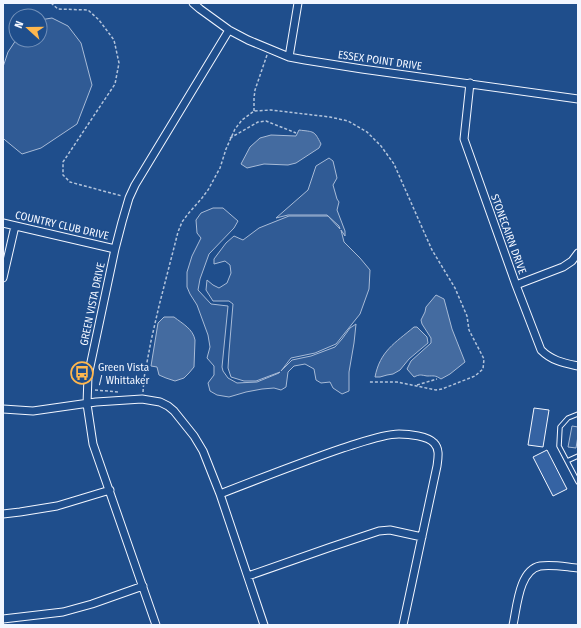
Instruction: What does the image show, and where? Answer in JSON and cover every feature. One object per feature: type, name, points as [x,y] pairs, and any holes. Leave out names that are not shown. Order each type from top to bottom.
[{"type":"street","name":"ESSEX POINT DRIVE","points":[[194,3],[229,30],[248,40],[269,49],[304,60],[578,98]]},
{"type":"street","points":[[289,56],[298,3]]},
{"type":"street","name":"GREEN VISTA DRIVE","points":[[156,625],[93,444],[87,404],[88,376],[115,249],[129,198],[139,178],[229,30]]},
{"type":"street","name":"STONECAIRN DRIVE","points":[[470,83],[464,139],[516,285],[541,350],[546,355],[561,363],[578,366]]},
{"type":"street","name":"COUNTRY CLUB DRIVE","points":[[3,223],[115,249]]},
{"type":"street","points":[[3,278],[15,226]]},
{"type":"street","points":[[516,285],[563,267],[572,262],[578,253]]},
{"type":"street","points":[[3,409],[33,411],[96,402],[142,399],[160,402],[168,406],[194,436],[203,451],[220,494],[264,625]]},
{"type":"street","points":[[220,494],[326,454],[366,441],[399,434],[420,436],[434,442],[439,453],[436,473],[403,625]]},
{"type":"street","points":[[3,514],[57,506],[110,490]]},
{"type":"street","points":[[248,576],[379,531],[390,530],[422,537]]},
{"type":"street","points":[[513,625],[520,590],[523,580],[528,573],[534,568],[549,565],[578,568]]},
{"type":"street","points":[[3,619],[63,612],[92,604],[143,586]]},
{"type":"lane","points":[[578,414],[568,418],[560,427],[559,446],[578,482]]},
{"type":"lane","points":[[567,461],[578,456]]},
{"type":"path","points":[[51,3],[58,9],[88,10],[99,20],[114,40],[119,63],[115,84],[63,162],[64,175],[70,182],[129,198]]},
{"type":"path","points":[[254,111],[255,90],[269,49]]},
{"type":"path","points":[[137,393],[144,392],[144,378],[151,341],[178,232],[182,222],[208,190],[220,168],[230,138],[242,120],[254,111],[271,110],[330,117],[348,121],[367,132],[381,146],[394,164],[432,250],[455,288],[467,316],[469,330],[484,359],[483,369],[475,376],[442,389],[436,390],[397,382],[370,382]]},
{"type":"path","points":[[230,138],[258,122],[266,121],[296,133]]},
{"type":"path","points":[[415,386],[437,379]]},
{"type":"path","points":[[96,391],[124,393]]},
{"type":"shaded area","points":[[52,18],[68,26],[81,43],[92,85],[77,124],[41,148],[22,154],[3,138],[3,67],[11,48],[48,48],[48,19]]},
{"type":"shaded area","points":[[299,130],[313,132],[321,144],[319,148],[296,163],[288,165],[264,164],[247,168],[241,164],[250,147],[260,138],[271,135],[296,136]]},
{"type":"shaded area","points":[[329,158],[333,161],[337,178],[333,185],[339,202],[337,210],[345,231],[345,236],[341,230],[344,242],[370,270],[369,289],[360,314],[336,344],[315,353],[291,358],[281,371],[292,360],[311,356],[335,347],[350,328],[356,324],[349,372],[349,391],[342,394],[333,388],[330,382],[321,383],[316,380],[314,369],[305,364],[294,366],[288,372],[286,387],[281,390],[274,388],[262,389],[229,397],[217,395],[210,391],[208,383],[214,375],[214,366],[207,358],[210,347],[208,335],[197,305],[187,287],[187,272],[192,256],[201,238],[197,233],[196,220],[201,213],[213,208],[223,208],[238,221],[234,228],[209,254],[200,279],[198,290],[211,304],[228,306],[222,367],[223,371],[228,378],[237,383],[257,382],[279,373],[280,372],[256,381],[244,381],[231,377],[228,368],[233,304],[229,301],[213,301],[206,290],[207,280],[219,288],[227,283],[231,273],[230,265],[225,261],[214,264],[214,259],[226,243],[234,236],[243,240],[259,228],[289,216],[328,216],[340,229],[339,226],[327,215],[288,215],[276,218],[308,190],[316,166]]},
{"type":"shaded area","points":[[436,295],[444,299],[452,329],[465,362],[441,379],[434,376],[418,375],[414,377],[407,369],[411,361],[431,343],[431,338],[421,320],[426,307]]},
{"type":"shaded area","points":[[164,317],[174,317],[181,322],[190,330],[195,340],[194,367],[184,378],[175,381],[159,375],[157,367],[151,366],[158,323]]},
{"type":"shaded area","points":[[414,327],[417,327],[427,337],[428,343],[409,359],[400,370],[393,374],[375,377],[377,368],[389,348]]},
{"type":"shaded area","points":[[572,426],[578,427],[576,448],[568,447]]},
{"type":"building","points":[[534,408],[549,410],[543,447],[528,445]]},
{"type":"building","points":[[547,450],[567,489],[553,496],[533,457]]},
{"type":"place","name":"Green Vista / Whittaker","points":[[82,373]]}]
